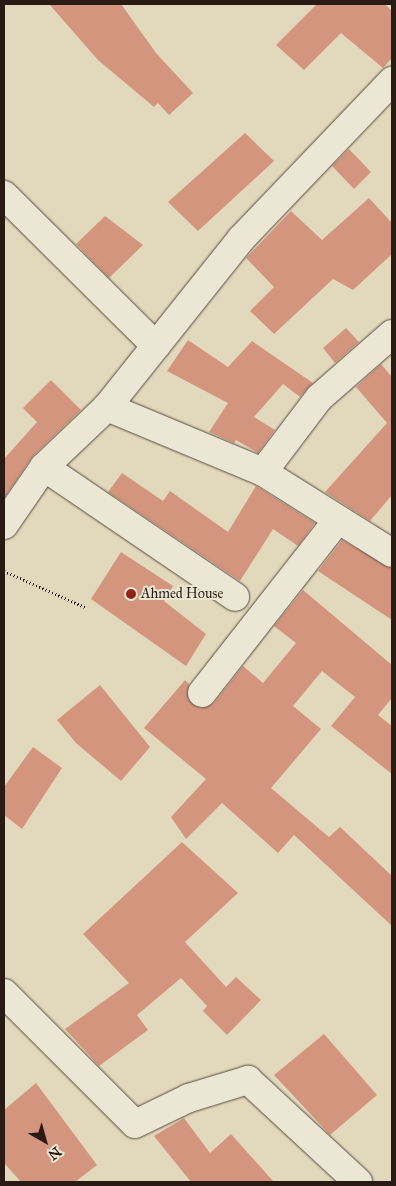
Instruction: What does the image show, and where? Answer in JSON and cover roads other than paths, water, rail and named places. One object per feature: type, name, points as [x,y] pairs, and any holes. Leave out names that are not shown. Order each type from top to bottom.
[{"type":"street","points":[[4,524],[44,467],[107,407],[241,239],[392,81]]},
{"type":"street","points":[[4,195],[156,346]]},
{"type":"street","points":[[263,472],[319,398],[392,334]]},
{"type":"street","points":[[107,407],[263,472],[336,522],[392,553]]},
{"type":"street","points":[[44,467],[236,597]]},
{"type":"street","points":[[202,693],[336,522]]},
{"type":"street","points":[[4,993],[135,1124],[189,1098],[248,1080],[358,1182]]},
{"type":"place","name":"Ahmed House","points":[[131,594]]}]
